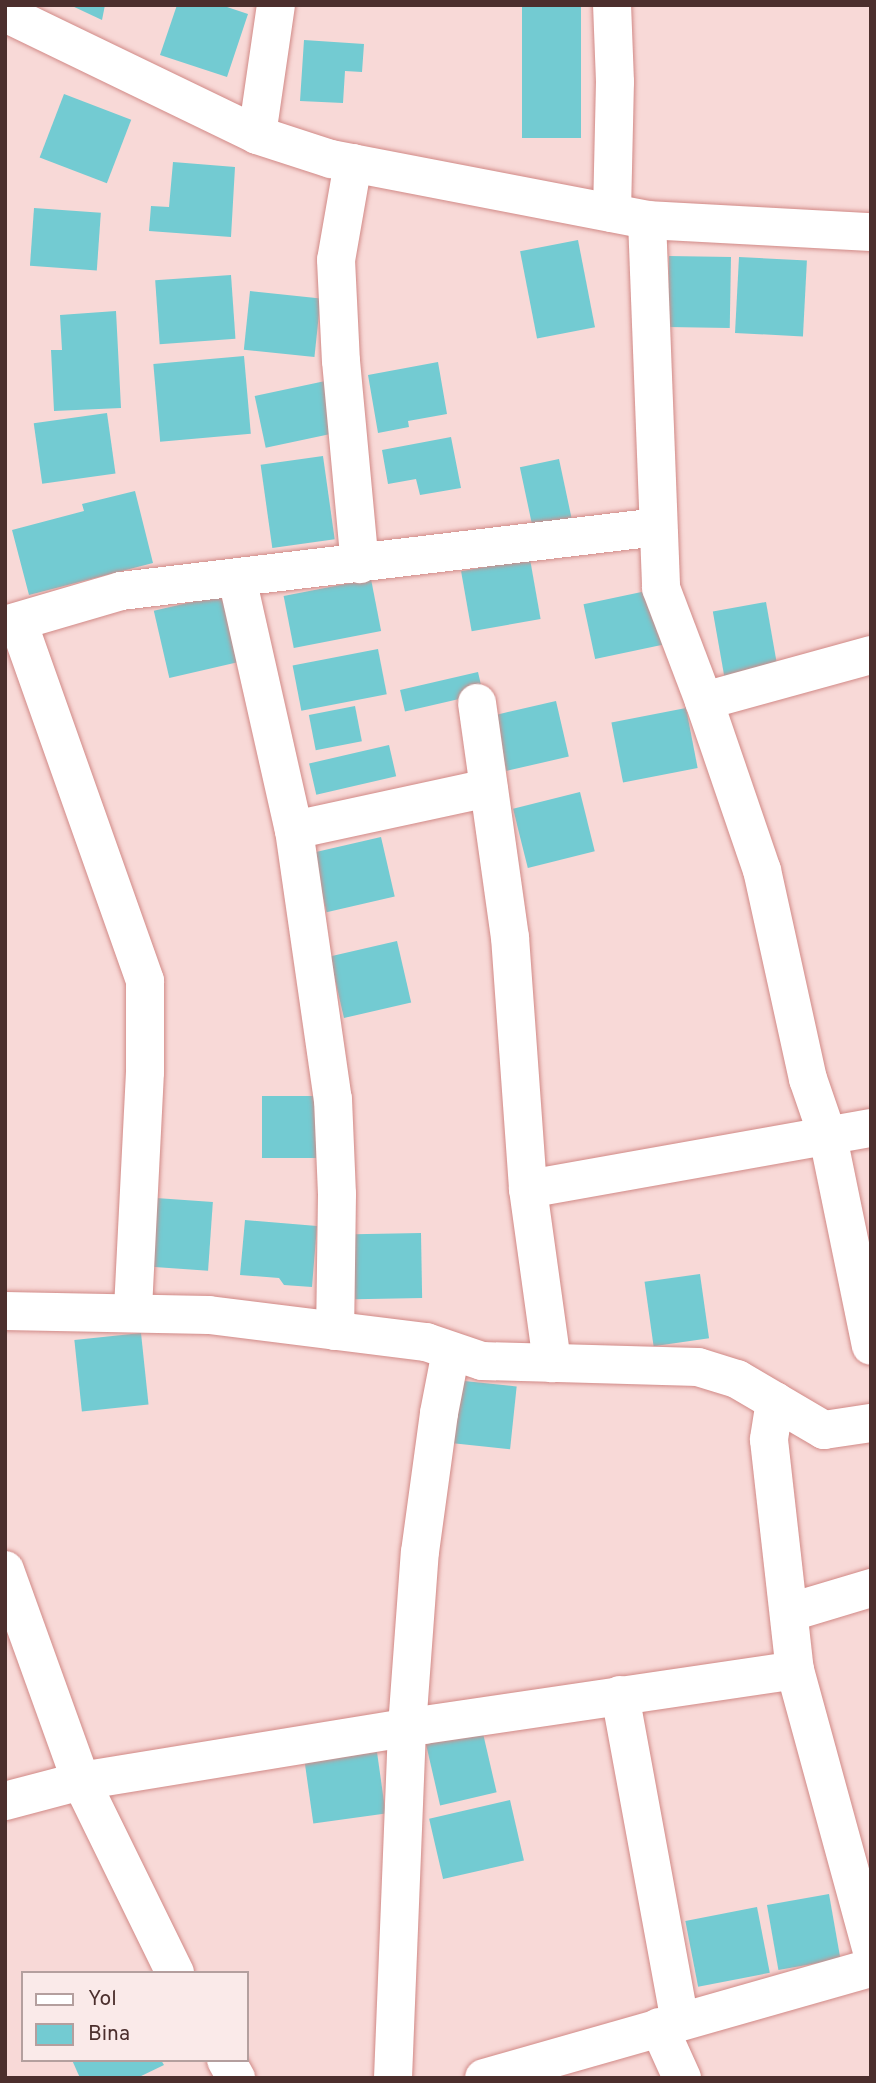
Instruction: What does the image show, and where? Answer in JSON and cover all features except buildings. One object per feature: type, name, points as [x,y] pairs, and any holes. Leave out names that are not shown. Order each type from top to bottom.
[{"type":"street","points":[[257,135],[275,5]]},
{"type":"street","points":[[612,5],[615,82],[630,217],[661,588],[704,701],[762,870],[808,1079],[828,1137],[871,1346]]},
{"type":"street","points":[[5,13],[257,135],[353,163],[630,217],[871,232]]},
{"type":"street","points":[[353,163],[336,260],[341,361],[360,564]]},
{"type":"street","points":[[133,1313],[145,1072],[145,981],[12,624],[121,591],[658,527]]},
{"type":"street","points":[[237,578],[294,830],[333,1099],[337,1194],[335,1331]]},
{"type":"street","points":[[704,701],[871,654]]},
{"type":"street","points":[[477,703],[510,937],[527,1189],[552,1363]]},
{"type":"street","points":[[294,830],[489,788]]},
{"type":"street","points":[[527,1189],[871,1128]]},
{"type":"street","points":[[5,1311],[209,1315],[426,1342],[482,1361],[698,1367],[737,1379],[824,1430],[871,1423]]},
{"type":"street","points":[[393,2078],[407,1727],[420,1552],[439,1413],[451,1351]]},
{"type":"street","points":[[775,1401],[769,1440],[795,1670],[871,1948]]},
{"type":"street","points":[[5,1570],[80,1781],[174,1971]]},
{"type":"street","points":[[790,1612],[871,1588]]},
{"type":"street","points":[[5,1801],[80,1781],[407,1727],[795,1670]]},
{"type":"street","points":[[621,1695],[670,2024],[681,2078]]},
{"type":"street","points":[[484,2078],[871,1968]]},
{"type":"street","points":[[227,2062],[236,2078]]}]
